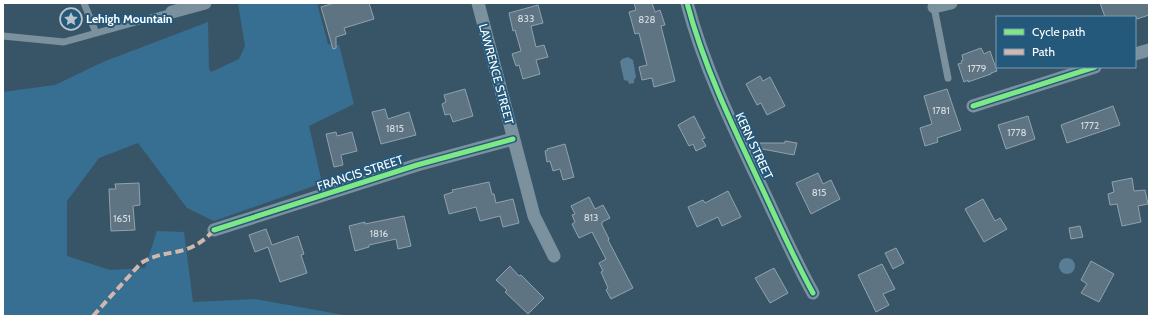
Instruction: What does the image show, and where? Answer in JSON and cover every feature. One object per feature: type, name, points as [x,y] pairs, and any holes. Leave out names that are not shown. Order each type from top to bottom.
[{"type":"street","points":[[172,12],[205,3]]},
{"type":"street","name":"LAWRENCE STREET","points":[[478,3],[534,216],[554,256]]},
{"type":"street","name":"KERN STREET","points":[[687,3],[707,67],[745,153],[813,294]]},
{"type":"street","points":[[934,7],[951,3]]},
{"type":"street","points":[[1136,54],[1149,50]]},
{"type":"street","points":[[973,106],[1092,68]]},
{"type":"street","name":"FRANCIS STREET","points":[[214,230],[417,165],[513,139]]},
{"type":"lane","points":[[84,3],[96,33]]},
{"type":"lane","points":[[934,7],[948,78]]},
{"type":"lane","points":[[3,36],[64,42],[172,12]]},
{"type":"shaded area","points":[[238,3],[317,3],[328,44],[339,45],[354,104],[309,126],[322,183],[214,221],[187,208],[138,143],[99,158],[67,201],[67,256],[110,270],[145,268],[157,231],[184,232],[193,302],[255,299],[349,316],[3,316],[3,92],[55,85],[103,62],[208,22],[209,69],[211,72],[239,59],[245,46]]},
{"type":"shaded area","points":[[628,57],[633,60],[636,77],[634,83],[629,84],[628,81],[624,80],[620,62],[622,59]]},
{"type":"shaded area","points":[[1064,258],[1070,258],[1075,263],[1073,272],[1070,274],[1064,274],[1059,269],[1059,263]]},
{"type":"building","points":[[334,3],[369,3],[374,19],[344,28],[346,34],[336,37],[336,48],[333,49],[321,7]]},
{"type":"building","points":[[634,3],[652,3],[655,12],[660,10],[665,25],[661,26],[675,81],[654,87],[652,78],[642,80],[639,67],[647,65],[639,33],[635,34],[629,12],[636,10]]},
{"type":"building","points":[[1100,3],[1149,3],[1149,15],[1137,19],[1136,16],[1105,16]]},
{"type":"building","points":[[538,5],[543,23],[531,26],[536,47],[544,45],[548,57],[536,60],[540,74],[523,79],[519,65],[516,66],[512,54],[521,51],[515,30],[513,31],[509,13]]},
{"type":"building","points":[[981,48],[984,54],[990,51],[997,71],[968,82],[968,80],[964,82],[958,64],[962,63],[962,55]]},
{"type":"building","points":[[760,76],[763,81],[770,77],[785,106],[767,115],[761,103],[757,105],[746,84]]},
{"type":"building","points":[[465,89],[473,116],[453,122],[450,114],[445,115],[442,104],[446,102],[444,95]]},
{"type":"building","points":[[947,89],[961,130],[937,138],[938,142],[925,146],[920,128],[932,124],[924,96]]},
{"type":"building","points":[[1113,106],[1120,125],[1067,143],[1061,125]]},
{"type":"building","points":[[385,109],[388,119],[409,112],[416,135],[381,144],[372,112]]},
{"type":"building","points":[[694,116],[705,138],[702,139],[706,146],[696,151],[693,144],[689,146],[678,125]]},
{"type":"building","points":[[1028,116],[1035,139],[1006,149],[998,125]]},
{"type":"building","points":[[336,132],[337,136],[352,132],[357,151],[341,155],[343,165],[334,167],[326,134]]},
{"type":"building","points":[[785,141],[797,143],[794,155],[757,148],[757,143],[785,143]]},
{"type":"building","points":[[565,144],[574,177],[563,180],[560,169],[553,171],[550,161],[547,162],[545,151],[548,150],[547,149]]},
{"type":"building","points":[[818,173],[823,184],[831,180],[840,199],[811,214],[796,183]]},
{"type":"building","points":[[1132,178],[1134,191],[1145,190],[1148,204],[1138,206],[1141,222],[1122,226],[1117,204],[1110,205],[1108,194],[1114,192],[1112,182]]},
{"type":"building","points":[[489,182],[496,203],[513,199],[519,223],[503,227],[500,216],[480,221],[476,207],[449,214],[444,195],[453,192],[452,190]]},
{"type":"building","points":[[139,183],[140,205],[133,206],[135,230],[111,231],[109,189],[116,189],[115,184]]},
{"type":"building","points":[[728,191],[741,217],[722,226],[718,217],[697,227],[688,207],[703,200],[705,203]]},
{"type":"building","points":[[589,197],[595,209],[603,205],[610,218],[602,222],[602,225],[609,239],[608,240],[633,288],[611,299],[606,290],[608,288],[599,263],[606,259],[592,232],[579,238],[572,224],[575,222],[572,215],[575,214],[571,206]]},
{"type":"building","points":[[983,199],[995,221],[1000,218],[1007,229],[984,242],[965,209]]},
{"type":"building","points":[[404,216],[411,246],[398,249],[396,239],[369,245],[369,247],[355,251],[349,226]]},
{"type":"building","points":[[1080,226],[1083,237],[1071,239],[1069,228]]},
{"type":"building","points":[[266,229],[272,245],[298,236],[304,254],[301,255],[307,273],[280,282],[268,247],[255,252],[249,235]]},
{"type":"building","points":[[896,248],[904,263],[893,269],[885,253]]},
{"type":"building","points":[[1091,261],[1114,274],[1099,302],[1081,293],[1087,284],[1081,280]]},
{"type":"building","points":[[882,264],[895,289],[883,294],[889,305],[876,312],[858,275]]},
{"type":"building","points":[[510,266],[544,298],[528,314],[505,292],[507,290],[496,280]]},
{"type":"building","points":[[774,268],[788,293],[770,303],[755,278]]},
{"type":"marked path","points":[[93,316],[141,263],[155,256],[180,251],[195,246],[214,230]]},
{"type":"cycle path","points":[[687,3],[702,50],[720,96],[786,240],[813,293]]},
{"type":"cycle path","points":[[973,106],[1092,68]]},
{"type":"cycle path","points":[[214,230],[417,165],[513,139]]},
{"type":"place","name":"Lehigh Mountain","points":[[71,19]]}]
